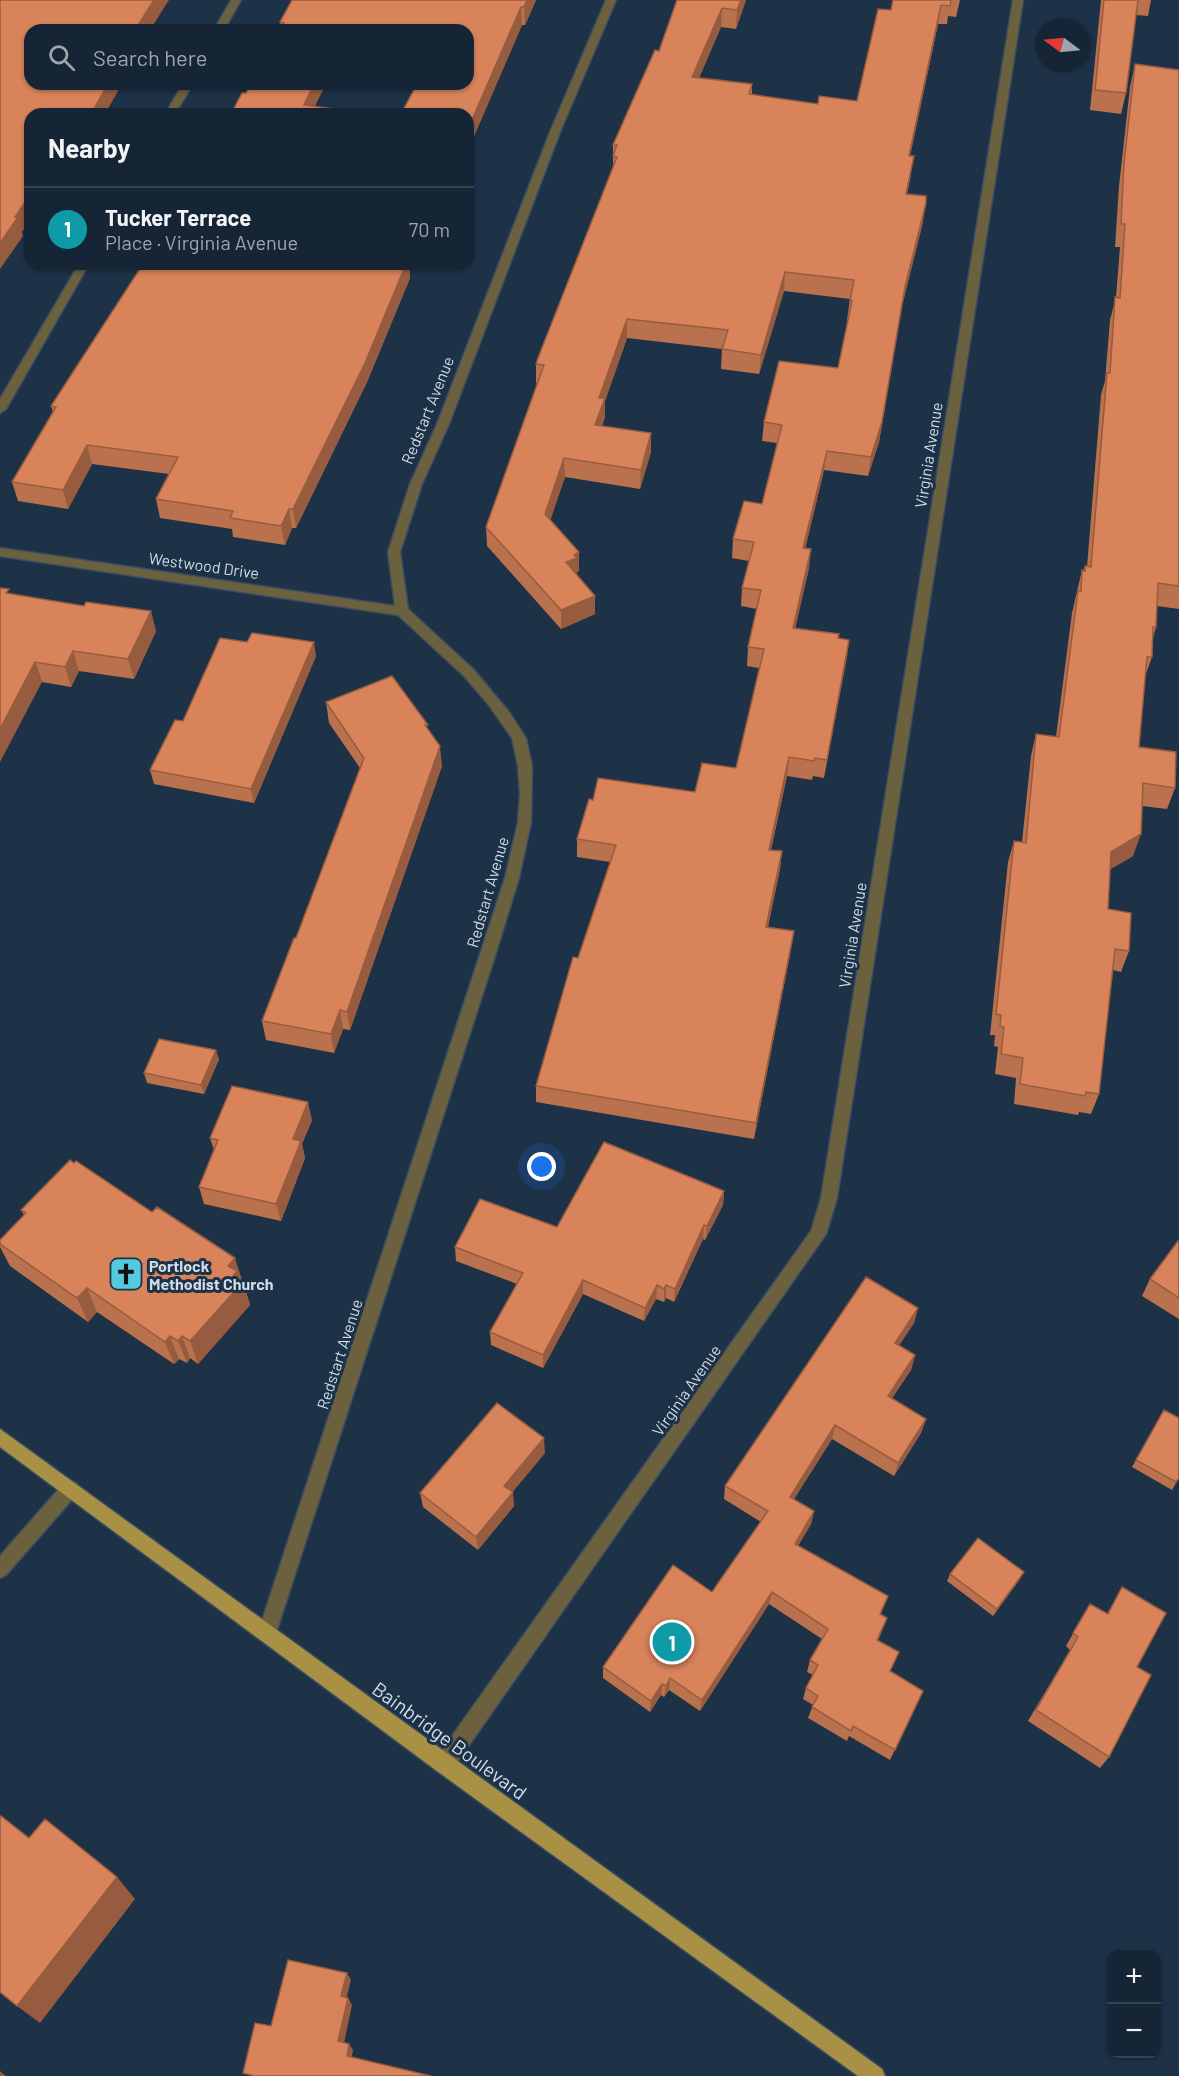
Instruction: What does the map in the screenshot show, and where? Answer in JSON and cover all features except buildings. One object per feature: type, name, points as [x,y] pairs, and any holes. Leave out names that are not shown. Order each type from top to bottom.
[{"type":"main road","name":"Bainbridge Boulevard","points":[[0,1437],[444,1764],[875,2076]]},
{"type":"street","points":[[222,24],[236,0]]},
{"type":"street","name":"Redstart Avenue","points":[[267,1633],[487,959],[519,853],[528,789],[519,736],[484,688],[445,648],[402,611],[394,552],[416,484],[442,424],[555,132],[611,0]]},
{"type":"street","name":"Virginia Avenue","points":[[444,1764],[818,1234],[829,1198],[1018,0]]},
{"type":"street","points":[[174,108],[184,90]]},
{"type":"street","points":[[0,409],[81,270]]},
{"type":"street","name":"Westwood Drive","points":[[0,552],[402,611]]},
{"type":"street","points":[[0,1569],[70,1489]]},
{"type":"place","name":"Portlock Methodist Church","points":[[126,1274]]},
{"type":"place","name":"Tucker Terrace","points":[[672,1642]]}]
